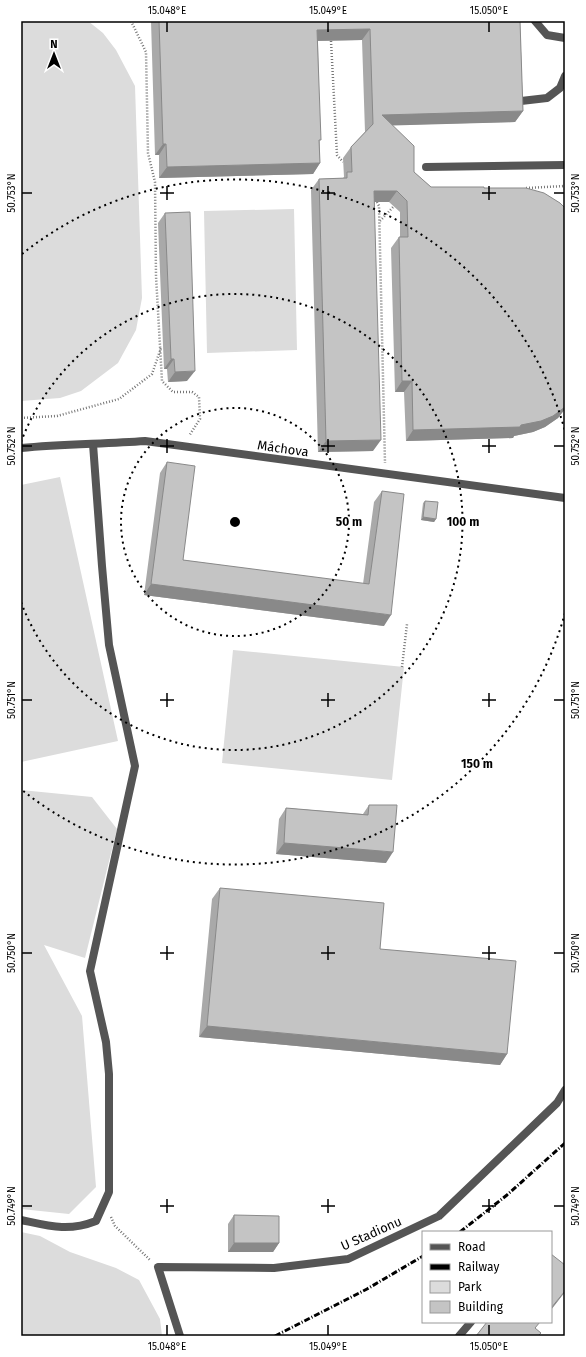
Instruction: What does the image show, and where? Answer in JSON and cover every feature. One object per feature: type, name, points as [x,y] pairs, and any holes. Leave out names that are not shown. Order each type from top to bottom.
[{"type":"street","points":[[535,21],[547,35],[565,38]]},
{"type":"street","points":[[521,101],[547,98],[560,88],[565,76]]},
{"type":"street","points":[[426,167],[565,165]]},
{"type":"street","name":"Máchova","points":[[21,448],[145,441],[565,498]]},
{"type":"street","points":[[21,1220],[58,1228],[84,1226],[96,1221],[109,1192],[109,1074],[106,1042],[90,970],[135,766],[109,645],[93,444]]},
{"type":"street","name":"U Stadionu","points":[[158,1267],[274,1268],[348,1259],[439,1216],[557,1103],[565,1090]]},
{"type":"street","points":[[158,1267],[180,1336]]},
{"type":"street","points":[[459,1336],[470,1323]]},
{"type":"path","points":[[131,21],[146,52],[148,153],[155,182],[156,276],[162,381],[173,392],[192,392],[199,397],[200,419],[182,446]]},
{"type":"path","points":[[331,41],[337,155],[343,162]]},
{"type":"path","points":[[524,188],[565,186]]},
{"type":"path","points":[[377,202],[380,206],[385,474]]},
{"type":"path","points":[[380,221],[394,206]]},
{"type":"path","points":[[21,418],[57,416],[118,399],[152,374],[161,348]]},
{"type":"path","points":[[402,667],[407,624]]},
{"type":"path","points":[[105,1203],[115,1226],[158,1267]]},
{"type":"green space","points":[[21,21],[88,21],[103,33],[116,50],[135,86],[142,298],[136,330],[118,363],[81,391],[60,398],[21,401]]},
{"type":"green space","points":[[294,209],[297,350],[207,353],[204,211]]},
{"type":"green space","points":[[60,477],[118,741],[21,762],[21,485]]},
{"type":"green space","points":[[233,650],[404,667],[392,780],[222,763]]},
{"type":"green space","points":[[21,790],[92,797],[117,829],[85,958],[44,945],[82,1016],[96,1187],[69,1214],[21,1209]]},
{"type":"green space","points":[[21,1232],[40,1236],[70,1252],[116,1268],[139,1280],[160,1319],[162,1336],[21,1336]]},
{"type":"building","points":[[159,21],[520,21],[523,111],[382,115],[414,146],[414,172],[431,187],[526,188],[544,193],[565,208],[565,407],[553,416],[541,421],[521,425],[520,427],[413,430],[412,381],[402,381],[399,237],[408,237],[407,201],[397,191],[374,191],[381,440],[326,441],[319,179],[347,178],[347,172],[352,172],[351,147],[373,124],[370,29],[317,30],[321,140],[319,140],[320,163],[167,167],[166,144],[163,144]]},
{"type":"building","points":[[190,212],[195,371],[175,372],[174,359],[171,359],[165,213]]},
{"type":"building","points":[[167,462],[195,466],[183,560],[369,584],[382,491],[404,494],[391,615],[151,584]]},
{"type":"building","points":[[425,501],[438,502],[436,519],[423,517]]},
{"type":"building","points":[[369,805],[397,805],[393,852],[284,843],[286,808],[368,815]]},
{"type":"building","points":[[220,888],[384,903],[380,949],[516,961],[507,1054],[207,1026]]},
{"type":"building","points":[[234,1215],[279,1216],[279,1243],[234,1243]]},
{"type":"building","points":[[552,1255],[565,1265],[565,1291],[552,1307]]},
{"type":"building","points":[[486,1323],[539,1323],[535,1328],[541,1333],[538,1336],[476,1336]]},
{"type":"railway","points":[[461,1231],[507,1195],[565,1143]]},
{"type":"railway","points":[[275,1336],[367,1289],[422,1257]]}]
